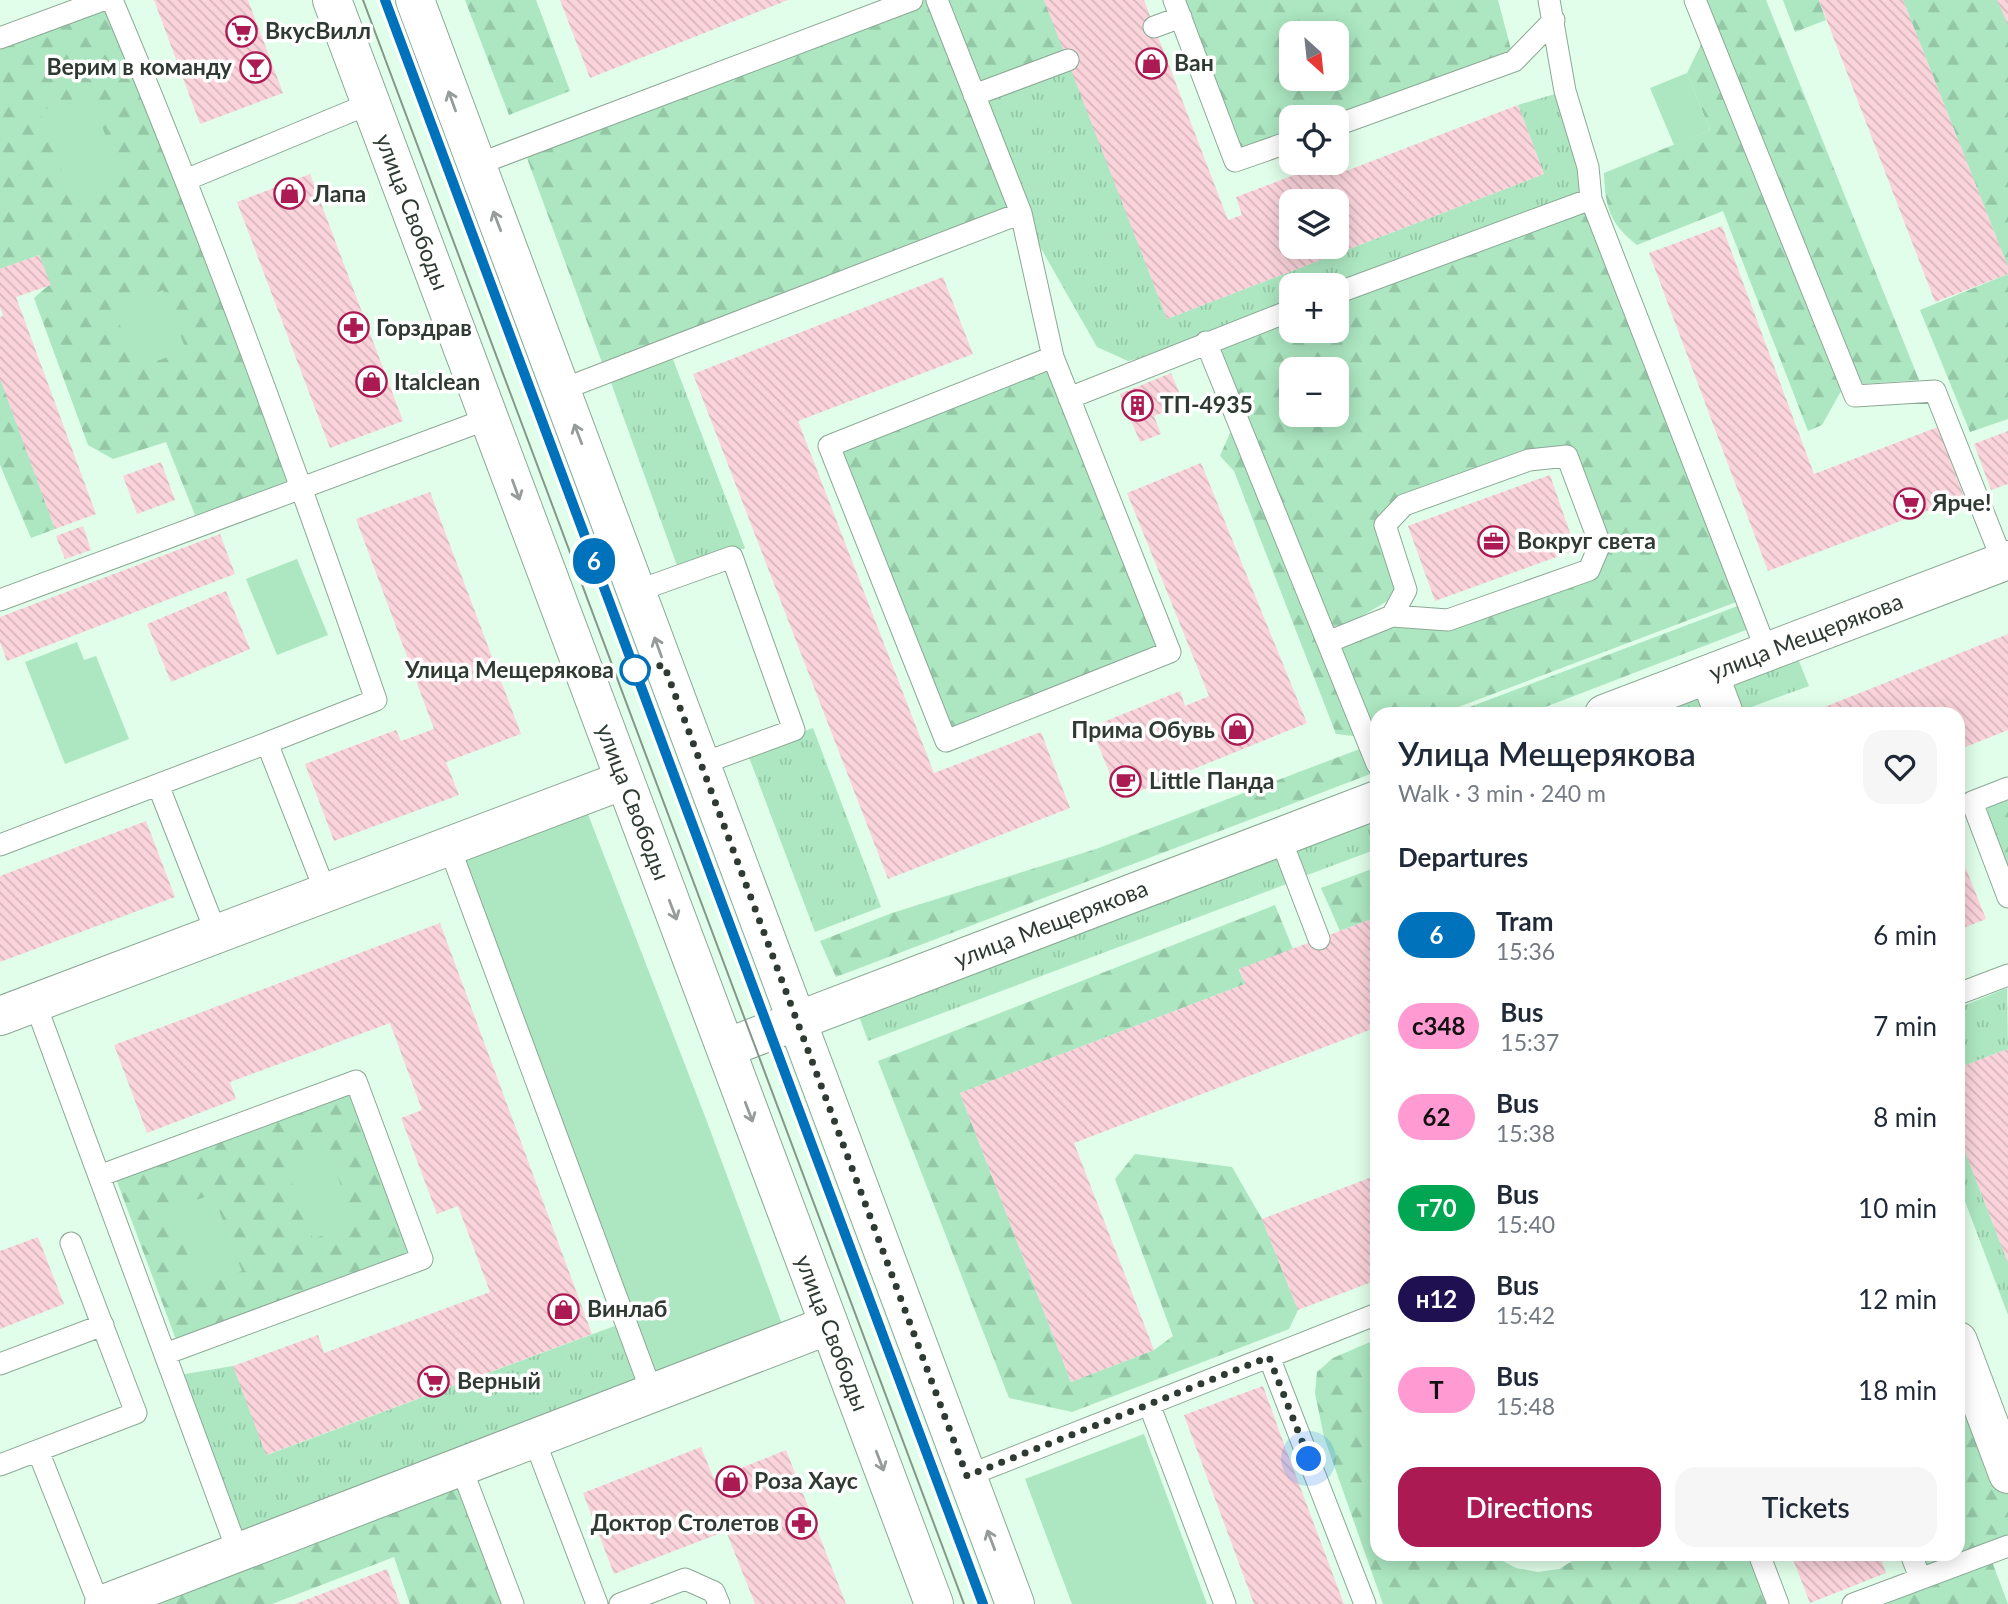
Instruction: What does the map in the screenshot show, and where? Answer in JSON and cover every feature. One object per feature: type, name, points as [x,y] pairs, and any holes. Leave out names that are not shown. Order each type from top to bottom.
[{"type":"main road","name":"улица Свободы","points":[[332,0],[934,1604]]},
{"type":"main road","points":[[415,0],[1015,1604]]},
{"type":"main road","name":"улица Мещерякова","points":[[1622,707],[2006,561]]},
{"type":"main road","points":[[1709,674],[1721,707]]},
{"type":"main road","points":[[0,1016],[624,780]]},
{"type":"main road","name":"улица Мещерякова","points":[[726,1048],[1370,803]]},
{"type":"main road","points":[[102,1604],[829,1325]]},
{"type":"main road","points":[[1965,1359],[2008,1474]]},
{"type":"lane","points":[[0,38],[103,0]]},
{"type":"lane","points":[[0,845],[376,700],[302,487],[188,179],[111,0]]},
{"type":"lane","points":[[476,165],[912,0]]},
{"type":"lane","points":[[937,0],[1021,213],[1054,357],[1171,652],[946,741],[829,446],[1054,357]]},
{"type":"lane","points":[[1695,0],[1856,396],[1934,391],[2006,561]]},
{"type":"lane","points":[[1154,27],[1177,9],[1235,161],[1279,146]]},
{"type":"lane","points":[[1349,121],[1514,61],[1552,10]]},
{"type":"lane","points":[[1552,10],[1565,91],[1588,167],[1591,199],[1767,652]]},
{"type":"lane","points":[[974,95],[1068,60]]},
{"type":"lane","points":[[188,179],[371,103]]},
{"type":"lane","points":[[1349,289],[1591,199]]},
{"type":"lane","points":[[561,390],[1021,213]]},
{"type":"lane","points":[[1069,398],[1279,315]]},
{"type":"lane","points":[[1206,342],[1370,747]]},
{"type":"lane","points":[[0,600],[489,418]]},
{"type":"lane","points":[[1328,642],[1392,616],[1448,620],[1588,570],[1600,544],[1567,456],[1529,460],[1404,505],[1385,525],[1406,590],[1392,616]]},
{"type":"lane","points":[[637,591],[732,557],[794,730],[701,764]]},
{"type":"lane","points":[[267,743],[326,893]]},
{"type":"lane","points":[[159,785],[217,935]]},
{"type":"lane","points":[[2008,788],[1972,802],[2008,897]]},
{"type":"lane","points":[[1280,837],[1319,939]]},
{"type":"lane","points":[[449,846],[652,1393]]},
{"type":"lane","points":[[1965,991],[2008,975]]},
{"type":"lane","points":[[35,1003],[238,1552]]},
{"type":"lane","points":[[99,1176],[356,1081],[422,1259],[165,1354]]},
{"type":"lane","points":[[0,1465],[136,1413],[71,1243]]},
{"type":"lane","points":[[967,1476],[1370,1317]]},
{"type":"lane","points":[[0,1364],[103,1325]]},
{"type":"lane","points":[[1269,1357],[1366,1604]]},
{"type":"lane","points":[[1149,1405],[1225,1604]]},
{"type":"lane","points":[[534,1438],[597,1604]]},
{"type":"lane","points":[[38,1451],[102,1604]]},
{"type":"lane","points":[[461,1467],[513,1604]]},
{"type":"lane","points":[[1853,1604],[2008,1546]]},
{"type":"lane","points":[[1762,1561],[1779,1604]]},
{"type":"lane","points":[[1914,1561],[1920,1578]]},
{"type":"lane","points":[[620,1604],[685,1579],[714,1592],[719,1604]]},
{"type":"green space","points":[[465,0],[536,0],[570,91],[509,115]]},
{"type":"green space","points":[[912,0],[1044,0],[1068,60],[974,95],[1021,213],[604,368],[524,150]]},
{"type":"green space","points":[[1174,0],[1498,0],[1514,61],[1349,113],[1349,105],[1279,105],[1279,145],[1235,161]]},
{"type":"green space","points":[[1707,0],[1766,0],[1919,380],[1862,384],[1841,391],[1822,425],[1808,431],[1723,211],[1637,245],[1615,222],[1608,205],[1604,173],[1710,130],[1687,73],[1714,18]]},
{"type":"green space","points":[[1783,0],[1819,0],[1826,20],[1795,32]]},
{"type":"green space","points":[[1903,0],[2008,0],[2008,267]]},
{"type":"green space","points":[[107,6],[180,190],[290,484],[195,515],[166,442],[113,459],[88,445],[34,298],[50,284],[39,255],[0,269],[0,47]]},
{"type":"green space","points":[[1068,60],[1167,319],[1279,276],[1279,315],[1206,342],[1128,361],[1097,347],[1021,213],[974,95]]},
{"type":"green space","points":[[1687,73],[1710,130],[1674,145],[1650,88]]},
{"type":"green space","points":[[1565,91],[1591,199],[1349,281],[1349,273],[1287,273],[1323,259],[1349,259],[1349,249],[1544,174],[1518,105]]},
{"type":"green space","points":[[90,93],[121,178],[71,196],[40,111]]},
{"type":"green space","points":[[1591,199],[1747,598],[1459,707],[1370,707],[1370,724],[1328,642],[1392,616],[1448,620],[1588,570],[1600,544],[1567,456],[1529,460],[1385,525],[1406,590],[1352,622],[1324,633],[1206,342],[1279,315],[1279,343],[1349,343],[1349,289]]},
{"type":"green space","points":[[2008,274],[2008,419],[1970,432],[1920,310]]},
{"type":"green space","points":[[163,290],[186,350],[136,369],[114,309]]},
{"type":"green space","points":[[671,354],[745,548],[679,571],[609,377]]},
{"type":"green space","points":[[1050,368],[1159,648],[953,729],[840,450]]},
{"type":"green space","points":[[0,377],[55,529],[31,538],[0,465]]},
{"type":"green space","points":[[1230,433],[1240,438],[1361,737],[1336,734],[1234,471],[1220,456]]},
{"type":"green space","points":[[297,559],[328,635],[277,655],[246,579]]},
{"type":"green space","points":[[1743,604],[1751,628],[1545,707],[1470,707]]},
{"type":"green space","points":[[77,642],[84,660],[96,656],[129,739],[65,764],[25,662]]},
{"type":"green space","points":[[1794,649],[1809,686],[1751,707],[1729,707],[1716,678]]},
{"type":"green space","points":[[1705,681],[1714,707],[1636,707]]},
{"type":"green space","points":[[813,728],[881,907],[815,932],[747,752]]},
{"type":"green space","points":[[1365,747],[1370,774],[836,977],[820,941],[892,913],[1096,849]]},
{"type":"green space","points":[[2008,795],[2008,878],[1983,812],[1992,801]]},
{"type":"green space","points":[[584,804],[785,1332],[656,1382],[460,851]]},
{"type":"green space","points":[[1370,809],[1370,852],[1302,877],[1288,840]]},
{"type":"green space","points":[[1275,845],[1289,883],[868,1041],[855,1005]]},
{"type":"green space","points":[[1370,870],[1370,920],[1340,931],[1321,888]]},
{"type":"green space","points":[[1275,905],[1293,949],[1239,970],[1245,984],[960,1093],[1071,1382],[1154,1350],[1173,1336],[1115,1179],[1135,1154],[1232,1167],[1262,1219],[1298,1310],[1289,1329],[1072,1412],[1009,1398],[878,1061]]},
{"type":"green space","points":[[2007,988],[2008,1049],[1965,1065],[1965,1005]]},
{"type":"green space","points":[[354,1087],[414,1257],[178,1345],[115,1176]]},
{"type":"green space","points":[[326,1146],[355,1223],[313,1239],[284,1161]]},
{"type":"green space","points":[[1965,1151],[2008,1263],[2008,1315],[1965,1201]]},
{"type":"green space","points":[[213,1194],[242,1271],[199,1287],[171,1209]]},
{"type":"green space","points":[[620,1324],[644,1389],[244,1542],[179,1375],[233,1366],[267,1455]]},
{"type":"green space","points":[[1370,1342],[1370,1561],[1503,1561],[1516,1568],[1538,1572],[1559,1569],[1572,1561],[1752,1561],[1767,1604],[1383,1604],[1324,1437],[1315,1393],[1317,1372],[1333,1358]]},
{"type":"green space","points":[[1965,1360],[2008,1474],[2008,1546],[1920,1578],[1914,1561],[1965,1561]]},
{"type":"green space","points":[[1144,1434],[1207,1604],[1072,1604],[1025,1479]]},
{"type":"green space","points":[[458,1480],[507,1604],[410,1604],[394,1557],[272,1604],[131,1604]]},
{"type":"green space","points":[[1991,1559],[2008,1604],[1873,1604]]},
{"type":"building","points":[[154,0],[248,0],[283,93],[200,124]]},
{"type":"building","points":[[560,0],[788,0],[590,78]]},
{"type":"building","points":[[1044,0],[1144,0],[1228,220],[1242,215],[1236,197],[1294,175],[1349,175],[1349,170],[1518,105],[1544,174],[1349,249],[1349,189],[1279,189],[1279,259],[1323,259],[1287,273],[1279,273],[1279,276],[1167,319]]},
{"type":"building","points":[[1819,0],[1903,0],[2008,267],[2008,274],[1935,302]]},
{"type":"building","points":[[1997,0],[2008,0],[2008,25]]},
{"type":"building","points":[[310,174],[403,421],[330,448],[237,202]]},
{"type":"building","points":[[1722,226],[1814,474],[1938,427],[1964,497],[1768,571],[1649,253]]},
{"type":"building","points":[[39,255],[51,285],[16,297],[96,514],[55,529],[0,379],[0,317],[3,316],[0,307],[0,269]]},
{"type":"building","points":[[943,277],[973,354],[798,421],[934,773],[1041,732],[1070,808],[888,879],[693,374]]},
{"type":"building","points":[[1171,373],[1184,404],[1154,416],[1161,434],[1140,442],[1120,394]]},
{"type":"building","points":[[2008,431],[2008,484],[1991,490],[1974,444]]},
{"type":"building","points":[[161,462],[175,500],[137,514],[123,476]]},
{"type":"building","points":[[1201,463],[1307,723],[1120,799],[1091,727],[1180,691],[1185,706],[1209,696],[1127,493]]},
{"type":"building","points":[[1550,475],[1576,550],[1435,601],[1408,526]]},
{"type":"building","points":[[430,492],[521,734],[446,762],[459,795],[334,841],[305,764],[396,730],[401,741],[434,729],[356,519]]},
{"type":"building","points":[[83,526],[91,550],[65,559],[56,536]]},
{"type":"building","points":[[220,534],[235,574],[7,661],[0,642],[0,617]]},
{"type":"building","points":[[226,591],[250,649],[171,682],[147,624]]},
{"type":"building","points":[[2008,634],[2008,730],[1965,747],[1965,707],[1825,707]]},
{"type":"building","points":[[146,821],[175,897],[0,962],[0,876]]},
{"type":"building","points":[[1965,866],[1986,919],[1965,927]]},
{"type":"building","points":[[1370,920],[1370,1030],[1074,1143],[1154,1350],[1071,1382],[960,1093],[1245,984],[1239,969]]},
{"type":"building","points":[[440,923],[592,1334],[266,1455],[233,1366],[318,1335],[324,1353],[490,1292],[458,1206],[437,1214],[401,1118],[422,1110],[390,1023],[230,1082],[236,1099],[147,1133],[114,1045]]},
{"type":"building","points":[[2008,1049],[2008,1263],[1965,1151],[1965,1065]]},
{"type":"building","points":[[1370,1178],[1370,1283],[1298,1310],[1262,1219]]},
{"type":"building","points":[[38,1237],[64,1304],[0,1329],[0,1251]]},
{"type":"building","points":[[1263,1386],[1344,1604],[1254,1604],[1184,1415]]},
{"type":"building","points":[[701,1447],[714,1479],[786,1450],[846,1604],[755,1604],[726,1531],[614,1574],[583,1493]]},
{"type":"building","points":[[1794,1561],[1882,1561],[1886,1573],[1810,1603]]},
{"type":"building","points":[[387,1569],[400,1604],[295,1604]]},
{"type":"tram line","points":[[363,0],[964,1604]]},
{"type":"tram line","points":[[385,0],[983,1604]]},
{"type":"tram line","name":"6","points":[[385,0],[983,1604]]},
{"type":"place","name":"ВкусВилл","points":[[242,31]]},
{"type":"place","name":"Ван","points":[[1151,63]]},
{"type":"place","name":"Верим в команду","points":[[255,67]]},
{"type":"place","name":"Лапа","points":[[290,194]]},
{"type":"place","name":"Горздрав","points":[[353,328]]},
{"type":"place","name":"Italclean","points":[[371,382]]},
{"type":"place","name":"ТП-4935","points":[[1137,405]]},
{"type":"place","name":"Ярче!","points":[[1909,503]]},
{"type":"place","name":"Вокруг света","points":[[1494,541]]},
{"type":"place","name":"Улица Мещерякова","points":[[635,670]]},
{"type":"place","name":"Прима Обувь","points":[[1238,730]]},
{"type":"place","name":"Little Панда","points":[[1126,781]]},
{"type":"place","name":"Винлаб","points":[[564,1309]]},
{"type":"place","name":"Верный","points":[[434,1381]]},
{"type":"place","name":"Роза Хаус","points":[[731,1481]]},
{"type":"place","name":"Доктор Столетов","points":[[802,1523]]},
{"type":"route","points":[[635,670],[664,665],[967,1476],[1269,1357],[1309,1459]]}]
